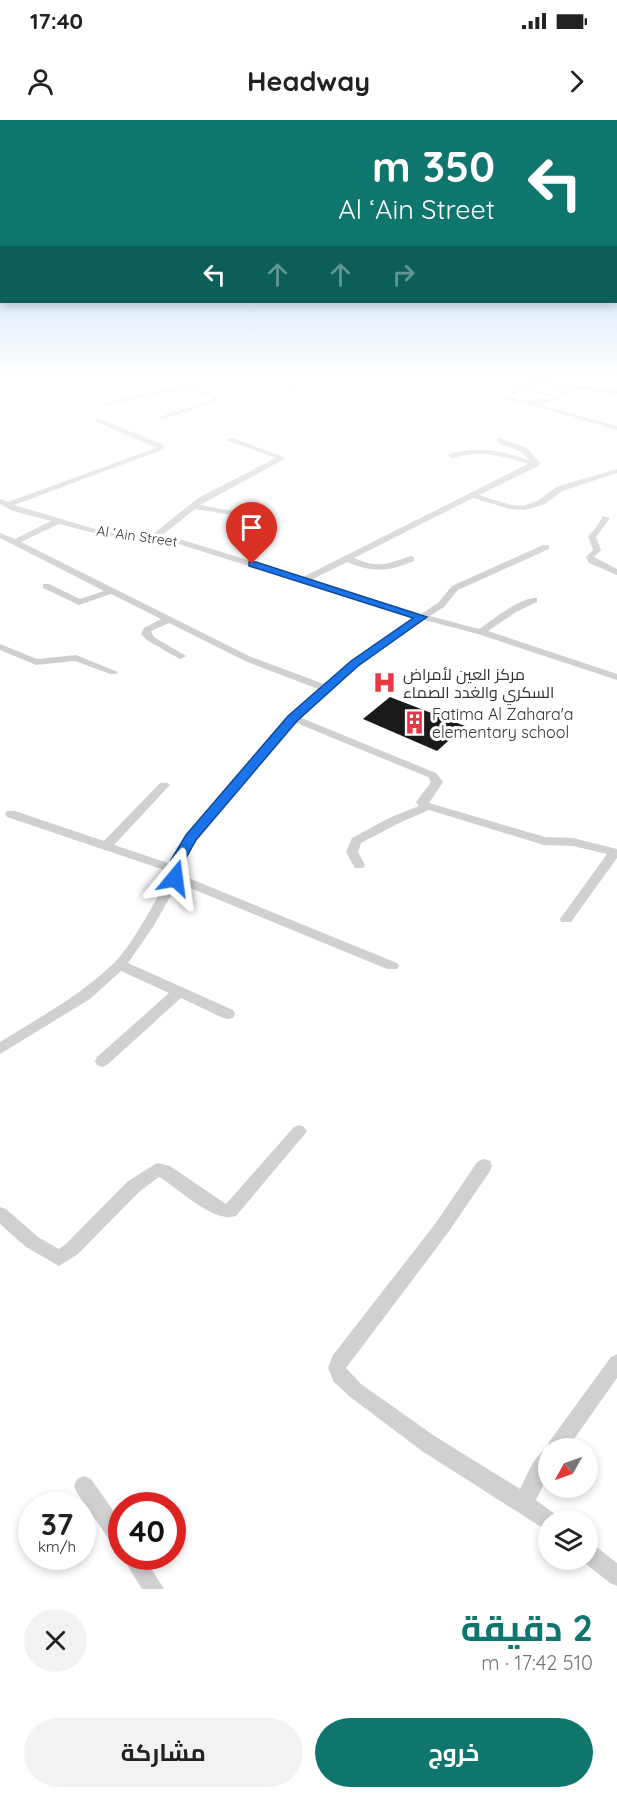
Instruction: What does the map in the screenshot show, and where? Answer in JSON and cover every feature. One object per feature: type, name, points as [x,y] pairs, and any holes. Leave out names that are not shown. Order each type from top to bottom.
[{"type":"street","points":[[4,503],[158,450]]},
{"type":"street","points":[[155,536],[192,506],[282,458],[260,450]]},
{"type":"street","points":[[452,456],[473,450]]},
{"type":"street","points":[[483,450],[535,464]]},
{"type":"street","points":[[523,450],[536,460],[535,464]]},
{"type":"street","points":[[306,579],[535,464]]},
{"type":"street","points":[[473,495],[510,507],[525,508],[542,501],[559,489],[617,471]]},
{"type":"street","name":"Al ‘Ain Street","points":[[4,503],[58,521],[114,535],[155,536],[181,542],[306,579],[421,617],[481,632],[617,677]]},
{"type":"street","points":[[192,506],[241,515]]},
{"type":"street","points":[[606,518],[592,536],[597,550],[590,557],[592,561],[617,572]]},
{"type":"street","points":[[15,542],[58,521]]},
{"type":"street","points":[[0,536],[248,658],[325,688]]},
{"type":"street","points":[[0,1049],[85,995],[120,965],[148,924],[176,874],[181,852],[292,718],[375,648],[441,605],[448,594],[459,586],[546,547]]},
{"type":"street","points":[[348,559],[378,570],[390,568],[411,559]]},
{"type":"street","points":[[46,586],[79,602],[112,591]]},
{"type":"street","points":[[481,632],[513,610],[534,600]]},
{"type":"street","points":[[169,619],[147,630],[146,634],[181,657]]},
{"type":"street","points":[[0,647],[36,662],[76,657],[113,672]]},
{"type":"street","points":[[292,718],[432,775],[436,778],[436,786],[423,802],[428,806],[544,840],[573,842],[616,853],[566,919]]},
{"type":"street","points":[[106,846],[164,785]]},
{"type":"street","points":[[359,865],[352,852],[356,841],[394,820],[428,806]]},
{"type":"street","points":[[11,814],[106,846],[392,966]]},
{"type":"street","points":[[120,965],[228,1014]]},
{"type":"street","points":[[102,1061],[179,992]]},
{"type":"street","points":[[0,1214],[32,1242],[59,1258],[72,1249],[134,1186],[157,1170],[164,1171],[220,1210],[230,1211],[299,1131]]},
{"type":"street","points":[[484,1166],[441,1229],[339,1361],[337,1368],[340,1376],[355,1390],[411,1431],[538,1514]]},
{"type":"street","points":[[564,1438],[617,1363]]},
{"type":"street","points":[[524,1503],[538,1473]]},
{"type":"street","points":[[84,1486],[108,1521]]},
{"type":"street","points":[[598,1561],[617,1576]]},
{"type":"street","points":[[141,1570],[153,1589]]},
{"type":"building","name":"Fatima Al Zahara'a elementary school","points":[[390,697],[465,726],[437,751],[363,719]]},
{"type":"place","name":"مركز العين لأمراض السكري والغدد الصماء","points":[[385,683]]},
{"type":"place","name":"Fatima Al Zahara'a elementary school","points":[[414,723]]},
{"type":"route","points":[[175,878],[181,852],[191,838],[292,718],[354,664],[421,617],[306,579],[252,564]]}]
